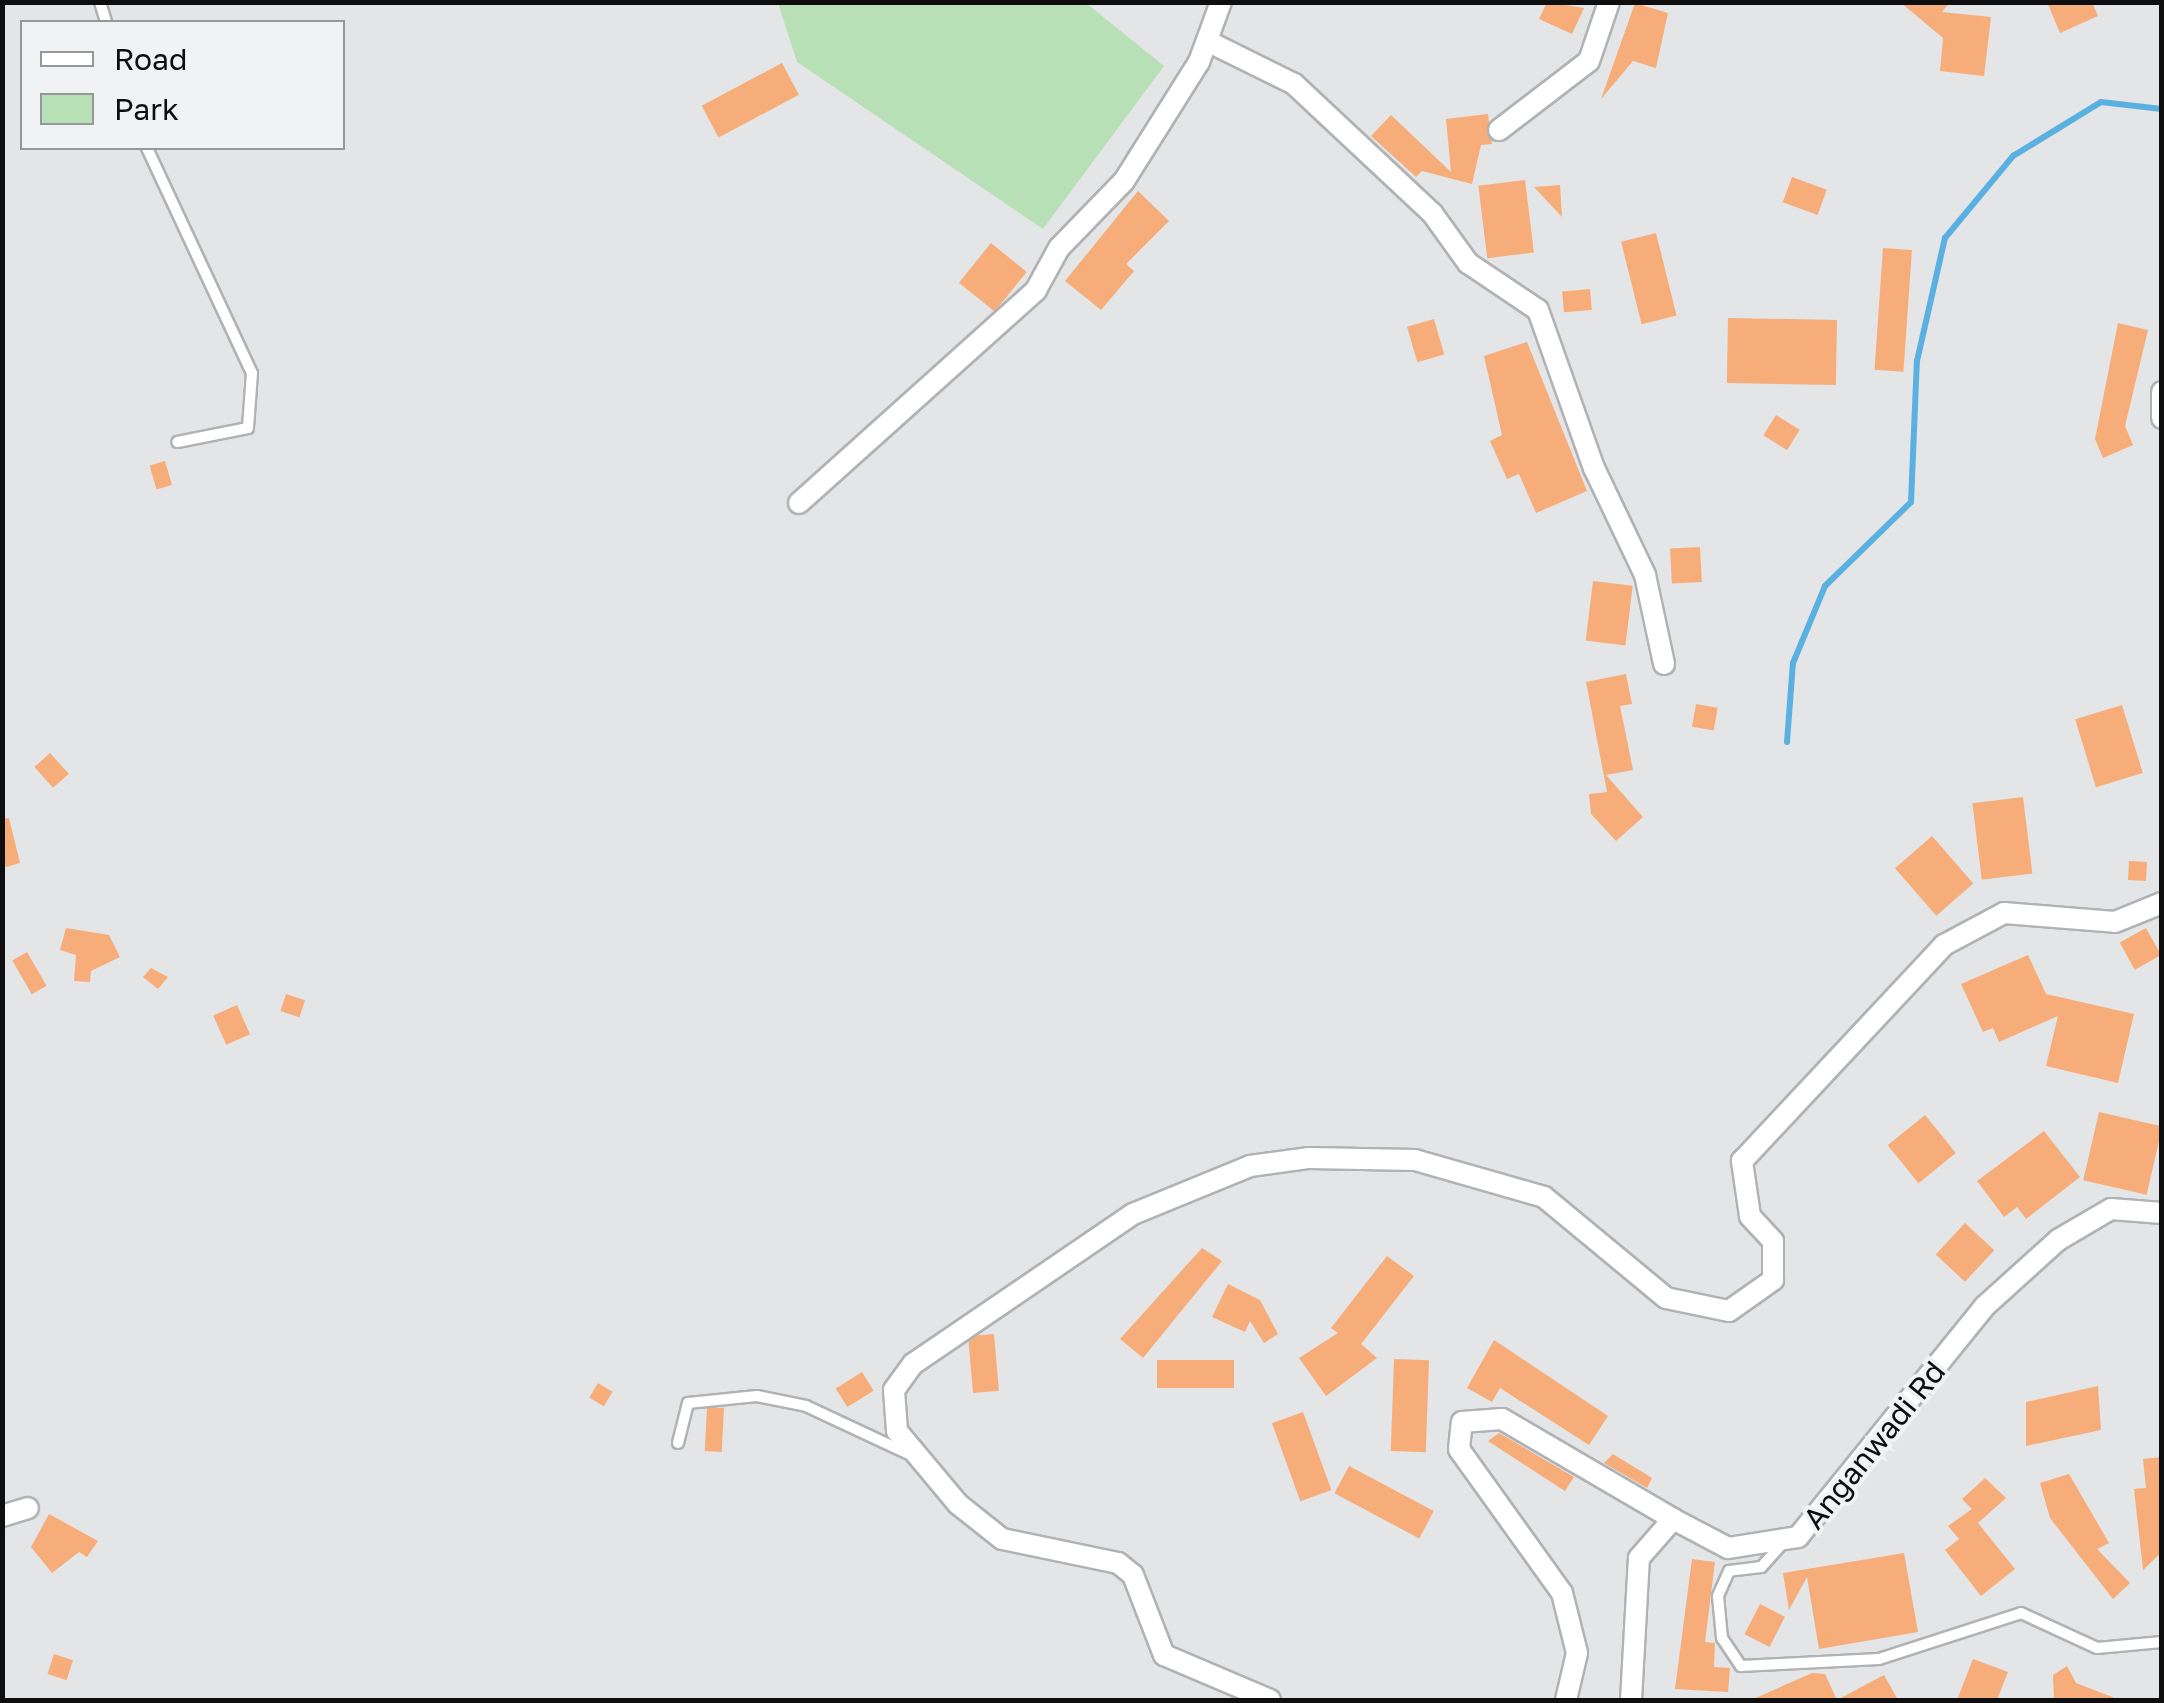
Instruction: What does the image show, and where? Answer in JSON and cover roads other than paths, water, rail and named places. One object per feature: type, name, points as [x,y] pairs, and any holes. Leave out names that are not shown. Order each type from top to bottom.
[{"type":"street","points":[[799,503],[876,427],[1008,322],[1059,248],[1124,182],[1207,42],[1221,2]]},
{"type":"street","points":[[1499,130],[1590,61],[1609,2]]},
{"type":"street","points":[[1207,42],[1294,84],[1432,213],[1468,263],[1538,310],[1594,468],[1645,575],[1664,664]]},
{"type":"street","points":[[2162,392],[2162,418]]},
{"type":"street","points":[[1270,1700],[1164,1656],[1133,1575],[1118,1562],[1002,1539],[915,1457],[892,1410],[912,1364],[1133,1214],[1250,1166],[1370,1156],[1455,1167],[1544,1197],[1666,1298],[1728,1311],[1773,1280],[1773,1241],[1750,1216],[1742,1160],[1944,945],[2004,913],[2115,922],[2162,903]]},
{"type":"street","name":"Anganwadi Rd","points":[[1566,1700],[1577,1654],[1566,1605],[1459,1450],[1462,1422],[1502,1419],[1728,1548],[1782,1544],[1810,1528],[1985,1306],[2058,1240],[2111,1210],[2162,1213]]},
{"type":"street","points":[[2,1516],[28,1508]]},
{"type":"street","points":[[1632,1700],[1639,1558],[1673,1519]]},
{"type":"lane","points":[[148,150],[252,373],[248,428],[178,442]]},
{"type":"lane","points":[[678,1443],[688,1403],[757,1396],[823,1413],[915,1457]]},
{"type":"lane","points":[[1782,1544],[1762,1567],[1729,1571],[1718,1596],[1729,1658],[1742,1666],[1879,1659],[2022,1613],[2097,1648],[2162,1642]]},
{"type":"waterway","points":[[1787,742],[1793,663],[1825,586],[1911,502],[1917,361],[1945,238],[2013,156],[2101,102],[2162,109]]}]
